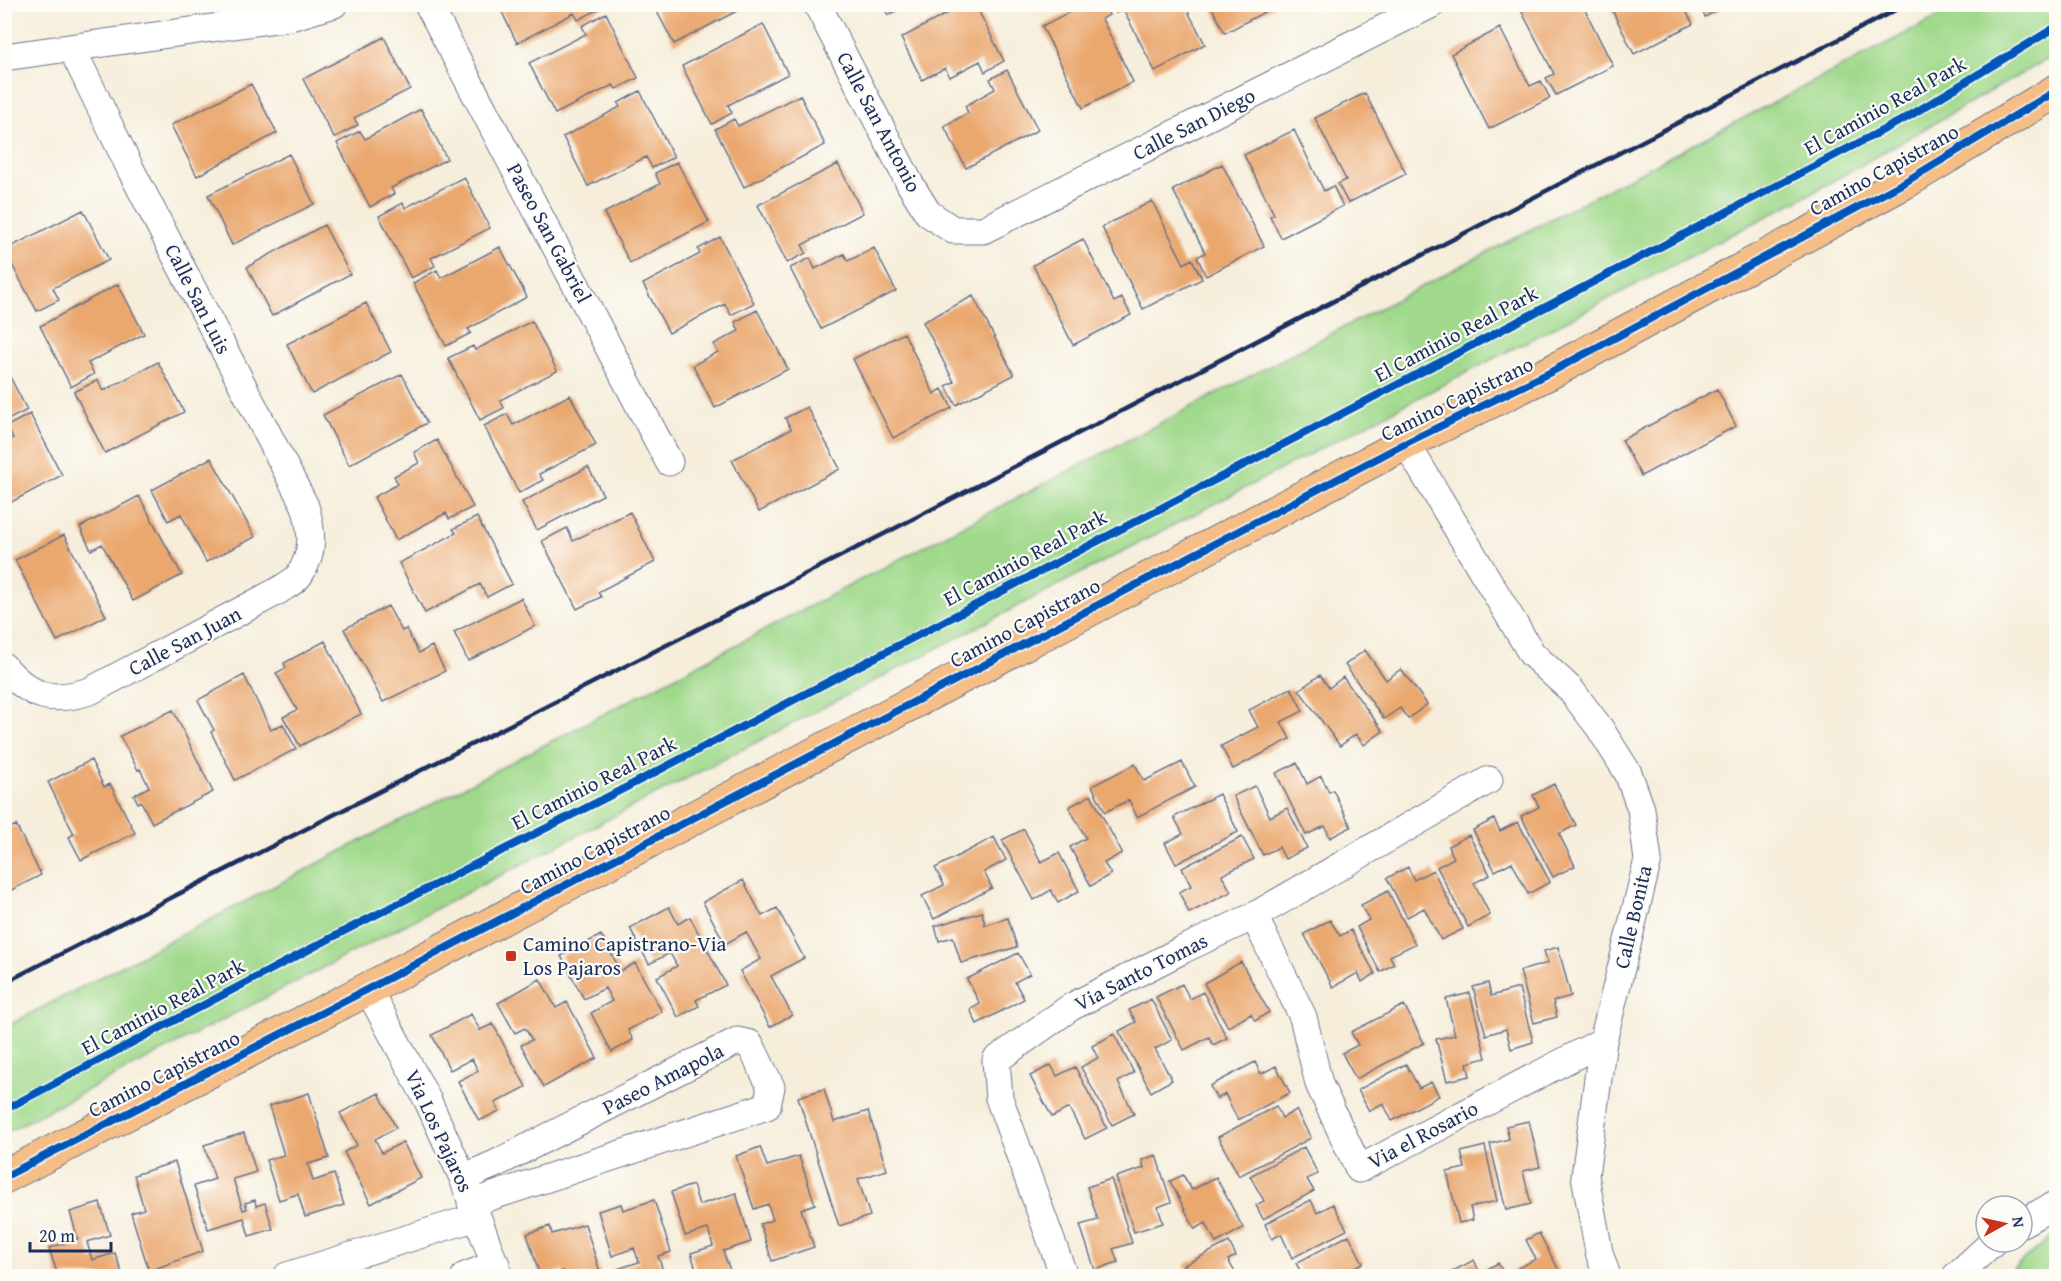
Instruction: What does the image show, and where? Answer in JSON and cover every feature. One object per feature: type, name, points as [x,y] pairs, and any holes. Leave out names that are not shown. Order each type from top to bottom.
[{"type":"main road","name":"Camino Capistrano","points":[[4,1176],[368,989],[1406,443],[1551,372],[1905,182],[2056,91]]},
{"type":"street","points":[[4,57],[290,17],[334,4]]},
{"type":"street","name":"Paseo San Gabriel","points":[[428,4],[669,462]]},
{"type":"street","name":"Calle San Antonio","points":[[817,4],[910,184],[928,213],[952,230]]},
{"type":"street","name":"Calle San Diego","points":[[952,230],[983,230],[1432,4]]},
{"type":"street","name":"Calle San Luis","points":[[72,49],[131,170],[306,506],[312,531],[310,552]]},
{"type":"street","name":"Calle Bonita","points":[[1406,443],[1532,654],[1570,689],[1599,727],[1628,773],[1641,809],[1648,860],[1603,1041],[1585,1176],[1599,1252],[1607,1276]]},
{"type":"street","name":"Calle San Juan","points":[[4,667],[20,684],[40,695],[68,698],[90,691],[278,591],[299,575],[310,552]]},
{"type":"street","name":"Via Santo Tomas","points":[[1064,1276],[999,1098],[996,1059],[1071,1007],[1254,916],[1489,780]]},
{"type":"street","name":"Via el Rosario","points":[[1254,916],[1303,1017],[1319,1084],[1359,1169],[1603,1041]]},
{"type":"street","name":"Via Los Pajaros","points":[[368,989],[427,1099],[498,1270]]},
{"type":"street","name":"Paseo Amapola","points":[[737,1041],[750,1044],[771,1087],[767,1106],[470,1199],[496,1164],[737,1041]]},
{"type":"street","points":[[287,1276],[470,1199]]},
{"type":"street","points":[[2034,1216],[2056,1204]]},
{"type":"street","points":[[1956,1276],[1980,1254]]},
{"type":"street","points":[[465,1276],[498,1270]]},
{"type":"green space","points":[[1960,5],[2056,5],[2056,54],[1810,194],[5,1133],[5,1027]]},
{"type":"green space","points":[[2056,1233],[2056,1276],[2004,1276],[2031,1254],[2034,1254],[2034,1251]]},
{"type":"building","points":[[498,4],[599,4],[601,8],[578,20],[574,13],[517,43]]},
{"type":"building","points":[[653,4],[750,4],[674,44]]},
{"type":"building","points":[[965,4],[975,4],[1004,61],[985,72],[980,61],[950,77],[945,68],[922,80],[901,38]]},
{"type":"building","points":[[1085,4],[1104,4],[1109,15],[1102,19],[1133,82],[1083,108],[1042,26]]},
{"type":"building","points":[[1111,4],[1184,4],[1205,44],[1155,71],[1123,9],[1116,13]]},
{"type":"building","points":[[1210,4],[1273,4],[1274,7],[1225,33]]},
{"type":"building","points":[[1531,4],[1582,4],[1613,66],[1556,95],[1546,78],[1554,74],[1521,10]]},
{"type":"building","points":[[1609,4],[1672,4],[1675,10],[1683,6],[1693,24],[1634,54]]},
{"type":"building","points":[[1699,4],[1729,4],[1705,17]]},
{"type":"building","points":[[882,5],[907,5],[888,15]]},
{"type":"building","points":[[606,13],[638,78],[616,89],[613,85],[555,114],[529,63],[586,34],[582,26]]},
{"type":"building","points":[[763,24],[788,74],[728,105],[732,113],[712,124],[682,66]]},
{"type":"building","points":[[1500,28],[1530,86],[1541,81],[1550,98],[1489,129],[1451,54]]},
{"type":"building","points":[[384,37],[410,89],[354,118],[358,125],[334,138],[303,79]]},
{"type":"building","points":[[1007,70],[1038,130],[966,168],[944,126],[968,113],[965,106],[995,89],[990,79]]},
{"type":"building","points":[[251,84],[277,133],[197,176],[171,125]]},
{"type":"building","points":[[640,91],[674,157],[652,168],[646,157],[588,186],[563,137],[620,107],[618,103]]},
{"type":"building","points":[[1365,93],[1406,174],[1348,203],[1338,184],[1346,180],[1315,118]]},
{"type":"building","points":[[800,95],[825,145],[744,187],[715,129],[734,119],[738,126]]},
{"type":"building","points":[[421,109],[447,159],[391,188],[394,194],[370,207],[337,143],[360,131],[365,139]]},
{"type":"building","points":[[1294,130],[1324,191],[1333,186],[1343,206],[1281,238],[1270,216],[1274,214],[1244,155]]},
{"type":"building","points":[[289,154],[314,204],[232,245],[208,195]]},
{"type":"building","points":[[677,162],[709,222],[630,263],[604,213],[660,184],[655,173]]},
{"type":"building","points":[[838,164],[863,213],[802,245],[806,253],[787,263],[758,205]]},
{"type":"building","points":[[1222,164],[1264,246],[1206,276],[1197,257],[1205,253],[1173,190]]},
{"type":"building","points":[[464,177],[490,228],[431,258],[435,266],[411,278],[379,216],[403,203],[405,208]]},
{"type":"building","points":[[1152,201],[1184,264],[1192,259],[1202,279],[1143,309],[1102,227]]},
{"type":"building","points":[[83,210],[109,260],[53,288],[59,300],[37,311],[4,250]]},
{"type":"building","points":[[324,225],[350,274],[272,316],[247,267]]},
{"type":"building","points":[[720,237],[754,303],[731,315],[725,304],[669,333],[643,284],[700,254],[698,249]]},
{"type":"building","points":[[1083,239],[1114,302],[1122,298],[1131,315],[1073,345],[1033,265]]},
{"type":"building","points":[[500,247],[527,297],[468,329],[471,333],[446,346],[413,283],[437,270],[441,278]]},
{"type":"building","points":[[874,248],[896,291],[821,329],[790,268],[810,258],[815,269],[844,254],[848,261]]},
{"type":"building","points":[[118,284],[144,334],[88,363],[94,374],[71,387],[40,326]]},
{"type":"building","points":[[973,296],[1014,375],[956,405],[946,386],[954,382],[923,322]]},
{"type":"building","points":[[366,303],[391,352],[312,394],[287,344]]},
{"type":"building","points":[[757,310],[788,369],[715,408],[693,365],[718,352],[714,344],[739,331],[735,322]]},
{"type":"building","points":[[532,321],[557,371],[500,400],[504,408],[480,420],[448,358],[473,346],[475,350]]},
{"type":"building","points":[[904,333],[934,394],[942,389],[952,408],[893,438],[853,359]]},
{"type":"building","points":[[158,362],[184,412],[105,453],[74,392],[98,380],[103,391]]},
{"type":"building","points":[[4,365],[27,410],[6,421],[4,418]]},
{"type":"building","points":[[402,374],[427,423],[349,465],[323,415]]},
{"type":"building","points":[[1717,389],[1736,426],[1641,476],[1622,440]]},
{"type":"building","points":[[570,395],[596,445],[539,474],[543,480],[519,493],[484,426],[507,414],[513,425]]},
{"type":"building","points":[[807,407],[840,469],[759,512],[732,460],[791,429],[785,418]]},
{"type":"building","points":[[30,414],[62,475],[4,506],[4,443],[13,438],[7,426]]},
{"type":"building","points":[[437,440],[473,507],[449,519],[446,513],[396,540],[374,497],[398,484],[394,476],[419,463],[414,452]]},
{"type":"building","points":[[211,458],[255,537],[206,562],[181,514],[168,521],[152,490]]},
{"type":"building","points":[[588,467],[603,495],[537,530],[522,502]]},
{"type":"building","points":[[139,496],[182,575],[133,601],[102,544],[91,550],[80,527]]},
{"type":"building","points":[[630,512],[655,562],[598,592],[601,597],[577,609],[542,541],[567,528],[573,541]]},
{"type":"building","points":[[477,517],[512,584],[487,597],[480,584],[425,613],[399,563],[456,533],[453,529]]},
{"type":"building","points":[[64,535],[106,616],[57,641],[15,560]]},
{"type":"building","points":[[521,598],[535,626],[468,661],[454,632]]},
{"type":"building","points":[[388,606],[402,631],[406,629],[419,653],[432,646],[445,671],[383,702],[344,629]]},
{"type":"building","points":[[325,641],[361,714],[300,746],[283,717],[297,710],[276,673],[286,668],[284,663]]},
{"type":"building","points":[[1365,650],[1386,680],[1401,669],[1427,704],[1408,719],[1400,708],[1384,719],[1345,665]]},
{"type":"building","points":[[244,675],[271,730],[283,724],[296,749],[235,780],[211,732],[214,730],[198,700]]},
{"type":"building","points":[[1320,675],[1329,688],[1343,677],[1383,731],[1364,745],[1356,734],[1340,746],[1299,690]]},
{"type":"building","points":[[1291,688],[1303,711],[1281,722],[1290,739],[1233,769],[1221,746],[1258,727],[1249,710]]},
{"type":"building","points":[[173,710],[213,792],[152,823],[141,801],[138,803],[134,795],[149,787],[120,736]]},
{"type":"building","points":[[91,760],[104,787],[110,784],[135,833],[81,860],[69,837],[74,834],[48,782]]},
{"type":"building","points":[[1182,762],[1195,787],[1137,817],[1129,800],[1105,812],[1092,786],[1135,764],[1144,781]]},
{"type":"building","points":[[1297,763],[1307,784],[1321,776],[1329,792],[1333,790],[1351,827],[1330,838],[1325,826],[1306,835],[1276,773]]},
{"type":"building","points":[[1554,784],[1576,825],[1559,834],[1575,866],[1553,877],[1521,816],[1539,807],[1533,795]]},
{"type":"building","points":[[1255,786],[1270,817],[1287,808],[1307,848],[1285,859],[1279,847],[1263,855],[1233,796]]},
{"type":"building","points":[[1219,794],[1238,832],[1176,864],[1165,843],[1183,834],[1174,817]]},
{"type":"building","points":[[1091,795],[1122,853],[1104,863],[1111,874],[1091,886],[1070,847],[1086,838],[1069,807]]},
{"type":"building","points":[[1494,819],[1500,831],[1518,822],[1550,882],[1528,894],[1512,862],[1495,871],[1473,830]]},
{"type":"building","points":[[16,825],[41,875],[4,894],[4,831]]},
{"type":"building","points":[[1024,829],[1041,862],[1059,853],[1079,891],[1058,903],[1051,890],[1034,900],[1002,840]]},
{"type":"building","points":[[1469,835],[1490,875],[1474,883],[1490,915],[1468,927],[1437,867],[1454,858],[1448,846]]},
{"type":"building","points":[[994,837],[1006,860],[984,872],[992,888],[934,919],[922,896],[944,885],[935,868]]},
{"type":"building","points":[[1242,837],[1254,859],[1222,875],[1231,892],[1189,913],[1179,892],[1191,886],[1182,868]]},
{"type":"building","points":[[1408,867],[1414,880],[1433,870],[1463,929],[1441,940],[1424,908],[1407,917],[1387,878]]},
{"type":"building","points":[[743,880],[762,916],[777,908],[804,958],[771,976],[792,1015],[770,1027],[740,971],[761,959],[746,932],[725,944],[703,902]]},
{"type":"building","points":[[1388,891],[1415,944],[1390,956],[1394,964],[1380,972],[1357,927],[1369,920],[1361,905]]},
{"type":"building","points":[[669,907],[678,924],[690,917],[726,985],[696,1000],[699,1006],[678,1017],[657,977],[677,966],[670,953],[649,964],[630,928]]},
{"type":"building","points":[[982,912],[985,925],[1008,918],[1017,947],[961,963],[953,937],[939,941],[935,926]]},
{"type":"building","points":[[1330,920],[1340,936],[1351,930],[1375,974],[1362,982],[1358,973],[1333,987],[1304,934]]},
{"type":"building","points":[[601,935],[621,971],[635,963],[662,1012],[628,1030],[633,1040],[612,1052],[591,1013],[612,1001],[605,988],[584,999],[561,956]]},
{"type":"building","points":[[1558,947],[1571,996],[1553,1001],[1557,1017],[1534,1023],[1520,971],[1548,963],[1544,951]]},
{"type":"building","points":[[1018,953],[1030,974],[1015,982],[1024,999],[977,1024],[970,1009],[980,1004],[967,979]]},
{"type":"building","points":[[1241,962],[1269,1012],[1255,1021],[1251,1014],[1228,1027],[1204,983]]},
{"type":"building","points":[[540,979],[556,1008],[567,1002],[597,1058],[544,1087],[521,1045],[532,1040],[525,1028],[515,1033],[498,1003]]},
{"type":"building","points":[[1488,983],[1491,996],[1519,988],[1533,1042],[1511,1049],[1506,1029],[1486,1035],[1473,987]]},
{"type":"building","points":[[1182,984],[1190,999],[1203,992],[1227,1038],[1213,1045],[1209,1037],[1184,1050],[1156,997]]},
{"type":"building","points":[[1470,993],[1486,1058],[1467,1063],[1470,1076],[1447,1081],[1436,1039],[1455,1035],[1446,999]]},
{"type":"building","points":[[1151,999],[1172,1040],[1155,1049],[1172,1080],[1151,1092],[1119,1031],[1136,1022],[1129,1010]]},
{"type":"building","points":[[1404,1005],[1424,1043],[1356,1079],[1342,1053],[1358,1045],[1351,1032]]},
{"type":"building","points":[[471,1014],[480,1030],[493,1024],[526,1087],[495,1103],[499,1111],[479,1121],[458,1081],[478,1071],[472,1059],[450,1070],[432,1035]]},
{"type":"building","points":[[1114,1034],[1134,1073],[1118,1082],[1134,1114],[1112,1125],[1081,1067],[1098,1058],[1092,1046]]},
{"type":"building","points":[[1255,1062],[1261,1074],[1276,1066],[1290,1093],[1238,1120],[1225,1094],[1217,1099],[1210,1086]]},
{"type":"building","points":[[1406,1064],[1419,1088],[1431,1082],[1439,1096],[1392,1121],[1383,1103],[1369,1111],[1358,1090]]},
{"type":"building","points":[[1051,1065],[1057,1076],[1075,1067],[1107,1128],[1085,1139],[1069,1108],[1052,1117],[1030,1076]]},
{"type":"building","points":[[824,1089],[834,1122],[868,1111],[887,1170],[858,1179],[870,1216],[839,1226],[798,1097]]},
{"type":"building","points":[[309,1093],[329,1158],[308,1164],[313,1181],[334,1174],[344,1205],[305,1217],[298,1194],[279,1200],[266,1160],[284,1155],[269,1106]]},
{"type":"building","points":[[379,1093],[396,1128],[375,1139],[382,1153],[403,1142],[421,1178],[371,1204],[344,1152],[357,1145],[340,1113]]},
{"type":"building","points":[[1276,1106],[1282,1118],[1296,1110],[1311,1138],[1239,1176],[1218,1137]]},
{"type":"building","points":[[1529,1121],[1540,1167],[1523,1171],[1531,1204],[1506,1210],[1490,1144],[1509,1139],[1506,1126]]},
{"type":"building","points":[[244,1133],[256,1172],[233,1179],[243,1210],[247,1209],[245,1203],[255,1200],[256,1206],[265,1203],[273,1229],[249,1236],[244,1218],[208,1229],[194,1186],[215,1179],[204,1145]]},
{"type":"building","points":[[1485,1146],[1497,1201],[1470,1207],[1473,1220],[1459,1223],[1447,1172],[1465,1168],[1461,1152]]},
{"type":"building","points":[[760,1147],[767,1166],[799,1156],[815,1204],[801,1209],[814,1247],[772,1261],[760,1224],[773,1220],[768,1204],[754,1209],[736,1156]]},
{"type":"building","points":[[1304,1147],[1318,1174],[1307,1179],[1314,1191],[1263,1219],[1256,1205],[1264,1201],[1250,1176]]},
{"type":"building","points":[[1156,1155],[1171,1202],[1158,1207],[1163,1223],[1134,1232],[1116,1177],[1144,1168],[1142,1160]]},
{"type":"building","points":[[175,1162],[203,1251],[149,1271],[131,1213],[144,1209],[134,1175]]},
{"type":"building","points":[[1183,1175],[1192,1190],[1216,1177],[1243,1228],[1216,1243],[1206,1223],[1195,1229],[1170,1181]]},
{"type":"building","points":[[1111,1179],[1132,1243],[1113,1249],[1118,1262],[1095,1270],[1080,1225],[1098,1220],[1087,1187]]},
{"type":"building","points":[[693,1185],[699,1205],[736,1193],[751,1242],[723,1251],[732,1276],[698,1276],[691,1253],[713,1246],[708,1229],[685,1236],[671,1192]]},
{"type":"building","points":[[654,1200],[671,1252],[658,1256],[665,1276],[619,1276],[617,1269],[639,1262],[634,1248],[612,1256],[598,1211],[621,1204],[623,1210]]},
{"type":"building","points":[[1311,1200],[1317,1213],[1333,1204],[1347,1230],[1292,1258],[1281,1234],[1272,1239],[1265,1224]]},
{"type":"building","points":[[100,1203],[110,1235],[87,1242],[92,1260],[115,1253],[123,1276],[58,1276],[49,1248],[78,1239],[70,1212]]},
{"type":"building","points":[[585,1224],[601,1275],[565,1276],[563,1271],[540,1276],[527,1234],[550,1226],[552,1234]]},
{"type":"building","points":[[1539,1233],[1562,1276],[1513,1276],[1510,1272],[1536,1259],[1526,1240]]},
{"type":"building","points":[[1349,1235],[1363,1263],[1348,1270],[1351,1276],[1303,1276],[1296,1263]]},
{"type":"building","points":[[1229,1242],[1236,1256],[1228,1260],[1237,1276],[1190,1276],[1184,1265]]},
{"type":"building","points":[[1474,1260],[1480,1273],[1498,1263],[1505,1276],[1456,1276],[1453,1271]]},
{"type":"railway","points":[[4,983],[884,534],[1907,4]]},
{"type":"cycle path","name":"El Caminio Real Park","points":[[4,1110],[1906,118],[2056,27]]},
{"type":"cycle path","points":[[4,1177],[368,989],[1406,443],[1551,372],[1905,182],[2056,91]]},
{"type":"place","name":"Camino Capistrano-Via Los Pajaros","points":[[511,956]]}]
